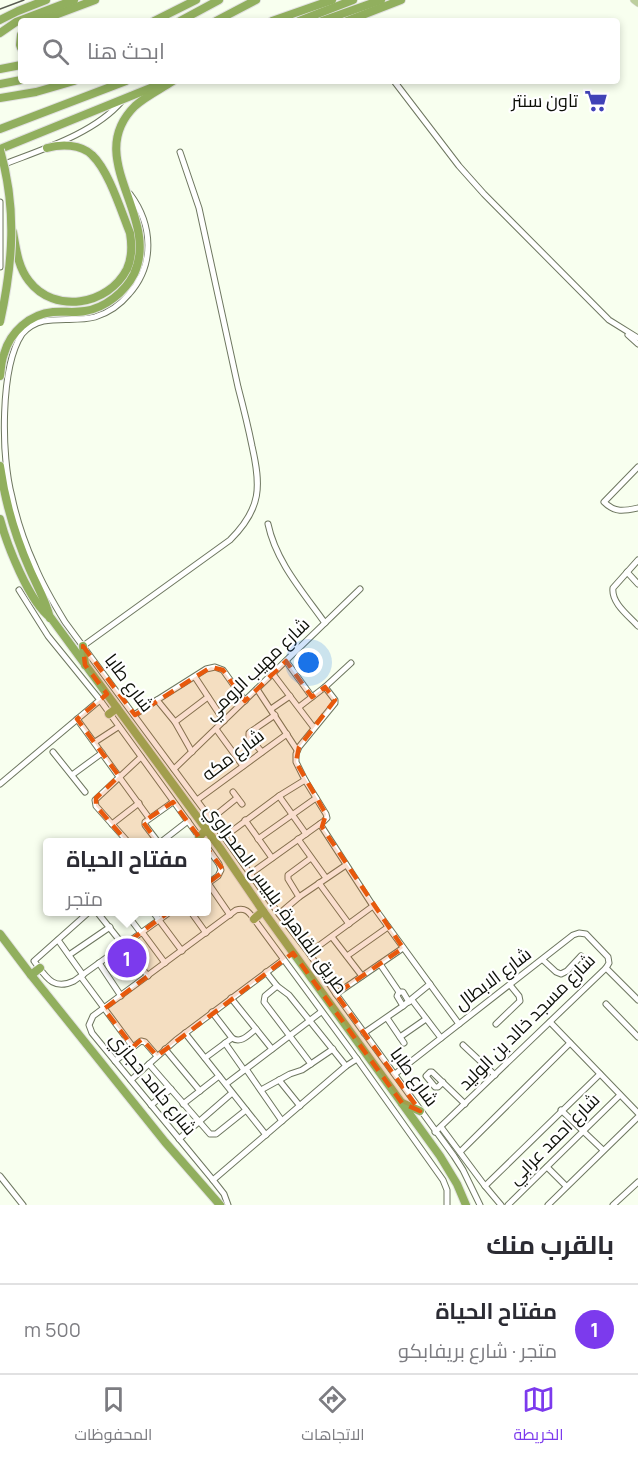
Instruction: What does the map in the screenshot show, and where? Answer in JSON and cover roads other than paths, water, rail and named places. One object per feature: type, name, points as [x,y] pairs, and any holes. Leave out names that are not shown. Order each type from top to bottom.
[{"type":"highway","points":[[0,20],[46,0]]},
{"type":"highway","points":[[27,18],[74,0]]},
{"type":"highway","points":[[47,18],[95,0]]},
{"type":"highway","points":[[160,18],[196,0]]},
{"type":"highway","points":[[186,18],[219,0]]},
{"type":"highway","points":[[222,18],[256,0]]},
{"type":"highway","points":[[281,18],[332,0]]},
{"type":"highway","points":[[325,17],[353,0]]},
{"type":"highway","points":[[325,17],[381,0]]},
{"type":"highway","points":[[356,18],[401,0]]},
{"type":"highway","points":[[0,33],[18,21]]},
{"type":"highway","points":[[0,69],[18,66]]},
{"type":"highway","points":[[0,84],[18,81]]},
{"type":"highway","points":[[0,98],[36,92],[64,84]]},
{"type":"highway","points":[[0,129],[118,84]]},
{"type":"highway","points":[[0,322],[7,287],[12,229],[10,198],[0,150],[163,84]]},
{"type":"highway","points":[[0,376],[3,354],[12,336],[34,316],[99,308],[130,281],[139,261],[139,230],[118,168],[115,144],[121,124],[136,105],[166,84]]},
{"type":"highway","points":[[12,229],[21,267],[27,279],[34,287],[57,301],[85,302],[96,297],[108,291],[118,282],[127,269],[131,257],[130,233],[106,175],[96,158],[87,151],[73,146],[47,148]]},
{"type":"highway","points":[[0,466],[11,519],[51,618]]},
{"type":"highway","points":[[0,519],[21,573],[42,610],[51,618]]},
{"type":"highway","name":"طريق القاهرة, بلبيس الصحراوي","points":[[51,618],[85,665],[113,711],[203,836]]},
{"type":"highway","points":[[83,646],[85,665]]},
{"type":"highway","name":"طريق القاهرة, بلبيس الصحراوي","points":[[211,846],[263,911],[402,1103],[445,1164],[466,1205]]},
{"type":"highway","points":[[254,919],[263,911]]},
{"type":"highway","points":[[0,934],[165,1142],[220,1205]]},
{"type":"highway","points":[[31,975],[37,964]]},
{"type":"highway","points":[[402,1103],[420,1111]]},
{"type":"main road","points":[[634,0],[638,3]]},
{"type":"street","points":[[396,84],[476,186],[609,320],[638,338]]},
{"type":"street","points":[[0,166],[47,148],[100,121],[123,99]]},
{"type":"street","points":[[83,646],[230,540],[244,525],[256,496],[258,471],[246,413],[238,387],[199,208],[180,152]]},
{"type":"street","name":"شارع طابا","points":[[124,188],[135,202],[146,227],[147,259],[143,273],[135,287],[108,312],[85,319],[50,319],[32,326],[24,332],[14,347],[5,370],[1,427],[11,495],[24,539],[35,567],[65,622],[309,953],[463,1170],[480,1205]]},
{"type":"street","points":[[0,203],[0,267]]},
{"type":"street","points":[[626,331],[638,344]]},
{"type":"street","points":[[637,470],[604,502],[614,510],[638,508]]},
{"type":"street","points":[[267,524],[282,562],[326,623]]},
{"type":"street","points":[[638,560],[614,588],[613,594],[638,626]]},
{"type":"street","points":[[627,572],[638,584]]},
{"type":"street","name":"شارع مهيب الرومي","points":[[174,770],[360,589]]},
{"type":"street","points":[[19,590],[53,643],[100,700],[113,711],[118,727],[173,802],[203,836]]},
{"type":"street","points":[[286,661],[312,697]]},
{"type":"street","points":[[299,707],[351,663]]},
{"type":"street","points":[[134,715],[211,667],[223,670],[245,701]]},
{"type":"street","points":[[273,674],[314,728]]},
{"type":"street","points":[[195,677],[224,721]]},
{"type":"street","points":[[250,874],[327,818],[296,762],[297,750],[335,703],[325,687]]},
{"type":"street","points":[[257,689],[297,750]]},
{"type":"street","points":[[271,709],[290,696]]},
{"type":"street","points":[[175,722],[208,697]]},
{"type":"street","points":[[0,784],[100,700]]},
{"type":"street","points":[[157,700],[175,722],[192,752]]},
{"type":"street","points":[[262,752],[249,737],[249,733],[275,716]]},
{"type":"street","points":[[77,719],[150,818]]},
{"type":"street","points":[[95,742],[118,727]]},
{"type":"street","points":[[216,729],[243,766]]},
{"type":"street","name":"شارع مكه","points":[[197,800],[287,734]]},
{"type":"street","points":[[53,752],[85,792]]},
{"type":"street","points":[[72,775],[102,753]]},
{"type":"street","points":[[124,838],[96,806],[95,800],[141,757]]},
{"type":"street","points":[[224,837],[279,796],[305,780]]},
{"type":"street","points":[[233,792],[242,804]]},
{"type":"street","points":[[279,796],[306,834]]},
{"type":"street","points":[[211,819],[237,798]]},
{"type":"street","points":[[258,839],[316,798]]},
{"type":"street","points":[[159,838],[146,825],[146,821],[173,802]]},
{"type":"street","points":[[112,824],[138,803]]},
{"type":"street","points":[[245,820],[272,858]]},
{"type":"street","points":[[168,838],[188,821]]},
{"type":"street","points":[[322,822],[346,865],[373,906],[459,1024]]},
{"type":"street","points":[[298,839],[326,878]]},
{"type":"street","points":[[211,853],[221,867],[221,873],[211,881]]},
{"type":"street","points":[[299,897],[288,875],[311,858]]},
{"type":"street","points":[[279,914],[299,897],[346,865]]},
{"type":"street","points":[[320,883],[349,924]]},
{"type":"street","points":[[211,889],[230,915],[236,910],[243,909],[250,913],[443,1180],[447,1190],[447,1205]]},
{"type":"street","points":[[309,953],[373,906]]},
{"type":"street","name":"شارع حامد حجازي","points":[[228,1205],[224,1194],[213,1180],[89,1029],[90,1020],[230,915]]},
{"type":"street","points":[[85,916],[58,940],[37,964],[57,985],[68,984],[82,976],[164,916]]},
{"type":"street","points":[[100,916],[148,976]]},
{"type":"street","points":[[128,916],[165,963]]},
{"type":"street","points":[[156,916],[182,951]]},
{"type":"street","points":[[194,916],[206,933]]},
{"type":"street","points":[[69,955],[110,927]]},
{"type":"street","points":[[347,956],[388,927]]},
{"type":"street","name":"شارع الابطال","points":[[395,1074],[573,935],[586,934],[608,957]]},
{"type":"street","points":[[332,937],[362,976]]},
{"type":"street","points":[[58,940],[104,1009],[133,1047]]},
{"type":"street","points":[[336,994],[403,948]]},
{"type":"street","points":[[543,960],[561,974],[581,956]]},
{"type":"street","name":"شارع مسجد خالد بن الوليد","points":[[435,1132],[606,968],[609,963],[608,957]]},
{"type":"street","points":[[131,1080],[185,1033],[283,960]]},
{"type":"street","points":[[99,963],[122,996]]},
{"type":"street","points":[[380,964],[399,992],[403,992],[441,1038]]},
{"type":"street","points":[[606,968],[638,1000]]},
{"type":"street","points":[[266,972],[277,986],[289,995],[346,1066]]},
{"type":"street","points":[[364,1033],[430,984]]},
{"type":"street","points":[[496,1024],[520,1001],[519,996],[510,985]]},
{"type":"street","points":[[277,986],[265,996],[264,1002],[311,1064]]},
{"type":"street","points":[[399,992],[397,996],[403,1006]]},
{"type":"street","points":[[231,998],[272,1049]]},
{"type":"street","points":[[606,1004],[637,1034]]},
{"type":"street","points":[[212,1012],[236,1041],[256,1029]]},
{"type":"street","points":[[226,1084],[321,1012]]},
{"type":"street","points":[[387,1018],[404,1043]]},
{"type":"street","points":[[400,1038],[426,1019]]},
{"type":"street","points":[[548,1205],[638,1115],[549,1022]]},
{"type":"street","points":[[185,1033],[266,1135]]},
{"type":"street","points":[[205,1058],[232,1038]]},
{"type":"street","points":[[115,1061],[138,1042],[145,1042],[157,1056]]},
{"type":"street","points":[[225,1043],[282,1121]]},
{"type":"street","points":[[460,1152],[570,1043]]},
{"type":"street","points":[[463,1045],[495,1075]]},
{"type":"street","points":[[165,1049],[200,1091]]},
{"type":"street","points":[[261,1090],[302,1070],[333,1049]]},
{"type":"street","points":[[213,1180],[357,1059]]},
{"type":"street","points":[[149,1064],[210,1134],[214,1135],[246,1110]]},
{"type":"street","points":[[485,1186],[600,1074]]},
{"type":"street","points":[[183,1104],[219,1076]]},
{"type":"street","points":[[279,1080],[300,1106]]},
{"type":"street","points":[[443,1082],[465,1104]]},
{"type":"street","points":[[151,1105],[171,1089]]},
{"type":"street","points":[[179,1139],[232,1093]]},
{"type":"street","name":"شارع احمد عرابي","points":[[508,1205],[620,1095]]},
{"type":"street","points":[[561,1110],[603,1150]]},
{"type":"street","points":[[441,1127],[501,1205]]},
{"type":"street","points":[[547,1167],[566,1186]]},
{"type":"street","points":[[0,1176],[23,1205]]},
{"type":"street","points":[[613,1205],[638,1182]]},
{"type":"tram line","points":[[0,9],[24,0]]},
{"type":"place","name":"تاون سنتر","points":[[596,101]]},
{"type":"place","name":"مفتاح الحياة","points":[[127,958]]}]
